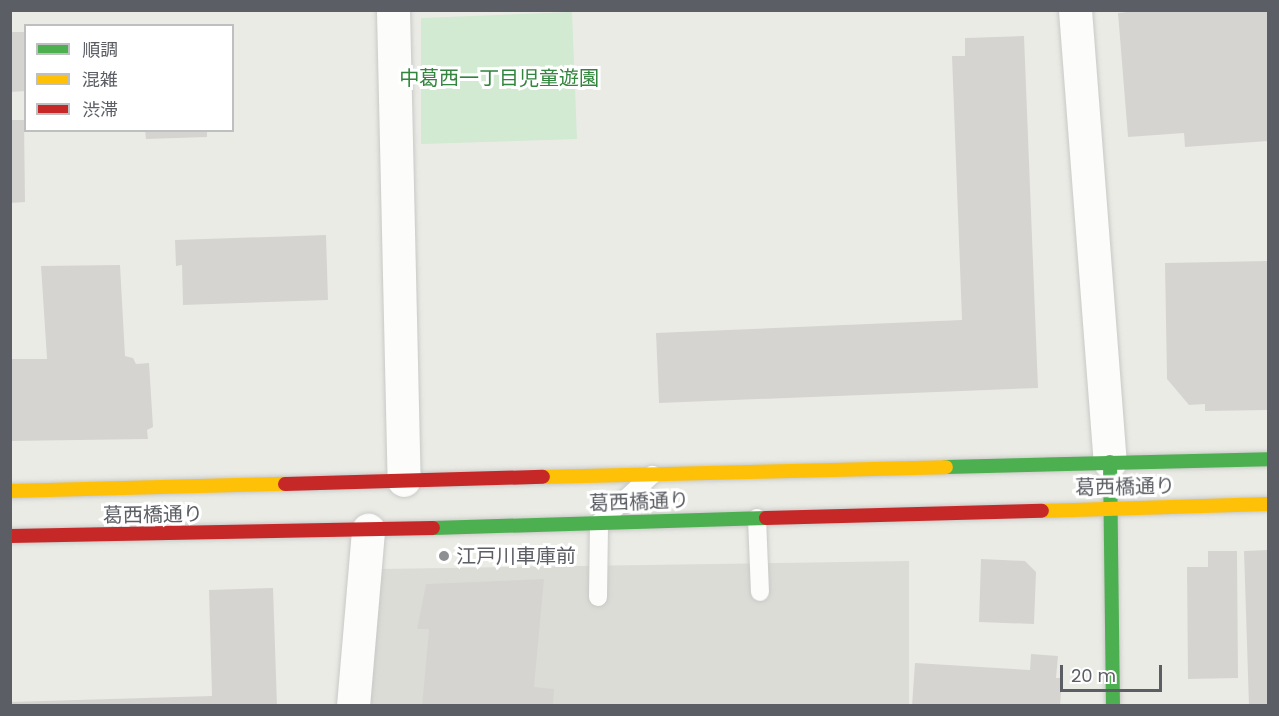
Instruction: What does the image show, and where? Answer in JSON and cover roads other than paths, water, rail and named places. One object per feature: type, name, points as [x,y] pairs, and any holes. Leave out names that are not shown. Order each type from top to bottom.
[{"type":"main road","name":"葛西橋通り","points":[[10,491],[1269,459]]},
{"type":"main road","points":[[1110,462],[1113,705]]},
{"type":"main road","name":"葛西橋通り","points":[[10,536],[368,530],[1269,504]]},
{"type":"street","points":[[393,10],[404,480]]},
{"type":"street","points":[[1074,10],[1110,462]]},
{"type":"street","points":[[353,705],[368,530]]},
{"type":"lane","points":[[598,597],[599,523],[654,474]]},
{"type":"lane","points":[[757,518],[760,591]]},
{"type":"place","name":"江戸川車庫前","points":[[444,556]]},
{"type":"park label","name":"中葛西一丁目児童遊園","points":[[499,78]]}]
